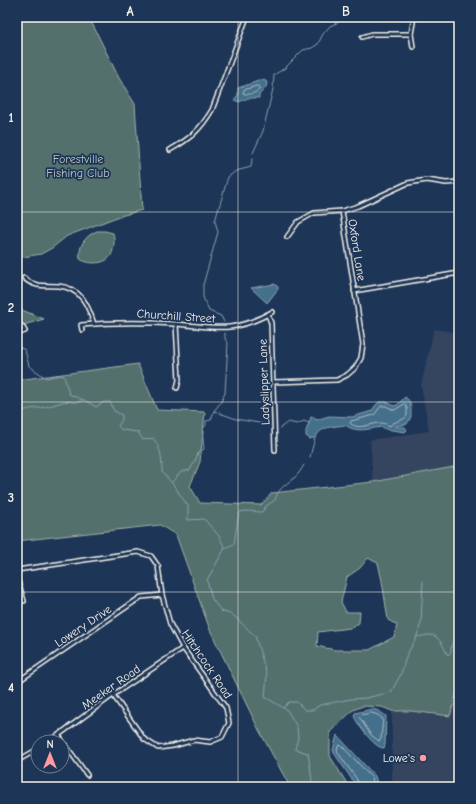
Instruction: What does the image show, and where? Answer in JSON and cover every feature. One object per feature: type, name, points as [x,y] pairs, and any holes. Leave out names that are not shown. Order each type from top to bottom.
[{"type":"street","points":[[170,150],[194,134],[204,124],[212,110],[247,17]]},
{"type":"street","points":[[413,47],[411,34],[414,17]]},
{"type":"street","points":[[362,37],[372,34],[411,34]]},
{"type":"street","points":[[287,237],[298,222],[314,213],[342,211],[358,206],[408,183],[427,180],[446,183],[459,182]]},
{"type":"street","name":"Oxford Lane","points":[[273,382],[337,380],[347,375],[355,368],[361,358],[363,344],[342,211]]},
{"type":"street","points":[[354,291],[459,273]]},
{"type":"street","points":[[24,278],[36,286],[59,286],[73,290],[82,297],[89,308],[94,324]]},
{"type":"street","name":"Churchill Street","points":[[82,330],[81,325],[120,322],[228,328],[248,324],[272,312]]},
{"type":"street","name":"Ladyslipper Lane","points":[[268,315],[270,323],[276,450]]},
{"type":"street","points":[[17,324],[22,326],[25,331],[17,334]]},
{"type":"street","points":[[176,324],[179,380],[177,388]]},
{"type":"street","name":"Hitchcock Road","points":[[17,570],[138,552],[151,556],[158,566],[162,595],[170,624],[183,648],[226,708],[229,723],[222,737],[210,742],[194,740],[173,746],[158,748],[144,739],[113,695]]},
{"type":"street","points":[[17,578],[24,601]]},
{"type":"street","name":"Lowery Drive","points":[[17,682],[141,597],[162,595]]},
{"type":"street","name":"Meeker Road","points":[[62,734],[113,695],[183,648]]},
{"type":"street","points":[[70,751],[87,775]]},
{"type":"street","points":[[17,761],[30,754]]},
{"type":"shaded area","points":[[434,329],[459,333],[459,466],[373,482],[370,440],[429,431],[421,385]]},
{"type":"shaded area","points":[[459,686],[459,787],[392,787],[392,711],[411,711],[450,716]]},
{"type":"green space","name":"Forestville Fishing Club","points":[[17,17],[89,17],[119,78],[135,104],[142,210],[117,217],[67,236],[52,248],[41,254],[17,258]]},
{"type":"green space","points":[[97,231],[113,233],[114,246],[110,257],[107,260],[98,263],[80,259],[80,250],[83,242]]},
{"type":"green space","points":[[17,308],[44,319],[17,327]]},
{"type":"green space","points":[[138,364],[157,410],[205,412],[200,462],[190,486],[200,503],[261,505],[272,493],[373,482],[459,466],[459,685],[450,716],[411,711],[392,711],[382,707],[363,706],[353,710],[330,732],[330,756],[349,787],[290,787],[259,730],[210,630],[176,535],[160,525],[17,541],[17,380]],"holes":[[[368,558],[378,563],[388,620],[397,625],[394,637],[369,650],[335,650],[317,646],[318,632],[350,628],[359,623],[360,612],[346,612],[341,602],[347,577],[360,568]]]},
{"type":"water","points":[[261,80],[266,81],[267,83],[266,87],[259,95],[259,98],[248,98],[239,102],[234,100],[238,95],[238,88]]},
{"type":"water","points":[[275,284],[278,289],[267,303],[251,288]]},
{"type":"water","points":[[405,397],[410,403],[411,417],[407,424],[394,426],[405,427],[407,430],[405,432],[385,429],[383,427],[359,430],[345,425],[324,429],[318,433],[316,437],[310,439],[306,436],[306,431],[311,417],[314,417],[316,420],[329,416],[352,417],[372,411],[379,402],[387,402],[394,406],[397,405]]},
{"type":"water","points":[[372,709],[379,711],[386,716],[384,748],[376,745],[371,740],[362,730],[354,716],[355,713]]},
{"type":"water","points":[[337,735],[375,776],[378,787],[357,787],[334,753],[333,750]]},
{"type":"waterway","points":[[253,153],[263,131],[273,89],[274,75],[285,68],[303,50],[312,48],[318,44],[323,34],[330,26],[346,17]]},
{"type":"waterway","points":[[224,322],[221,316],[209,311],[203,297],[203,285],[218,232],[215,221],[228,177],[236,171],[251,167],[252,159]]},
{"type":"waterway","points":[[172,482],[181,472],[190,470],[198,453],[204,449],[202,430],[206,425],[206,421],[211,420],[214,411],[221,402],[225,393],[228,343],[225,339],[225,333]]},
{"type":"waterway","points":[[17,346],[25,350],[29,366],[46,378],[60,375],[64,376],[69,394],[96,407],[104,402],[110,402],[114,411],[122,415],[122,420],[118,426],[122,430],[138,432],[143,440],[153,438],[156,442],[162,463],[162,472],[172,483],[188,506],[188,520],[204,519],[219,536],[225,548],[207,580],[212,599],[221,611],[233,615],[255,636],[267,675],[265,697],[287,710],[297,727],[298,738],[295,749],[308,753],[313,787]]},
{"type":"waterway","points":[[17,414],[29,409],[50,406],[62,402],[77,402],[83,400]]},
{"type":"waterway","points":[[214,411],[236,419],[270,425]]},
{"type":"waterway","points":[[280,428],[288,422],[297,424],[304,421],[309,423]]},
{"type":"waterway","points":[[310,457],[315,438]]},
{"type":"waterway","points":[[225,548],[234,544],[240,512],[262,512],[266,506],[275,500],[280,490],[301,471],[304,465]]},
{"type":"waterway","points":[[283,708],[289,702],[297,702],[305,710],[313,710],[320,705],[351,699],[366,698],[391,692],[401,674],[407,654],[416,639],[421,623],[423,581]]},
{"type":"waterway","points":[[416,637],[433,635],[439,639],[448,655],[451,652],[457,628]]},
{"type":"place","name":"Lowe's","points":[[423,758]]}]
